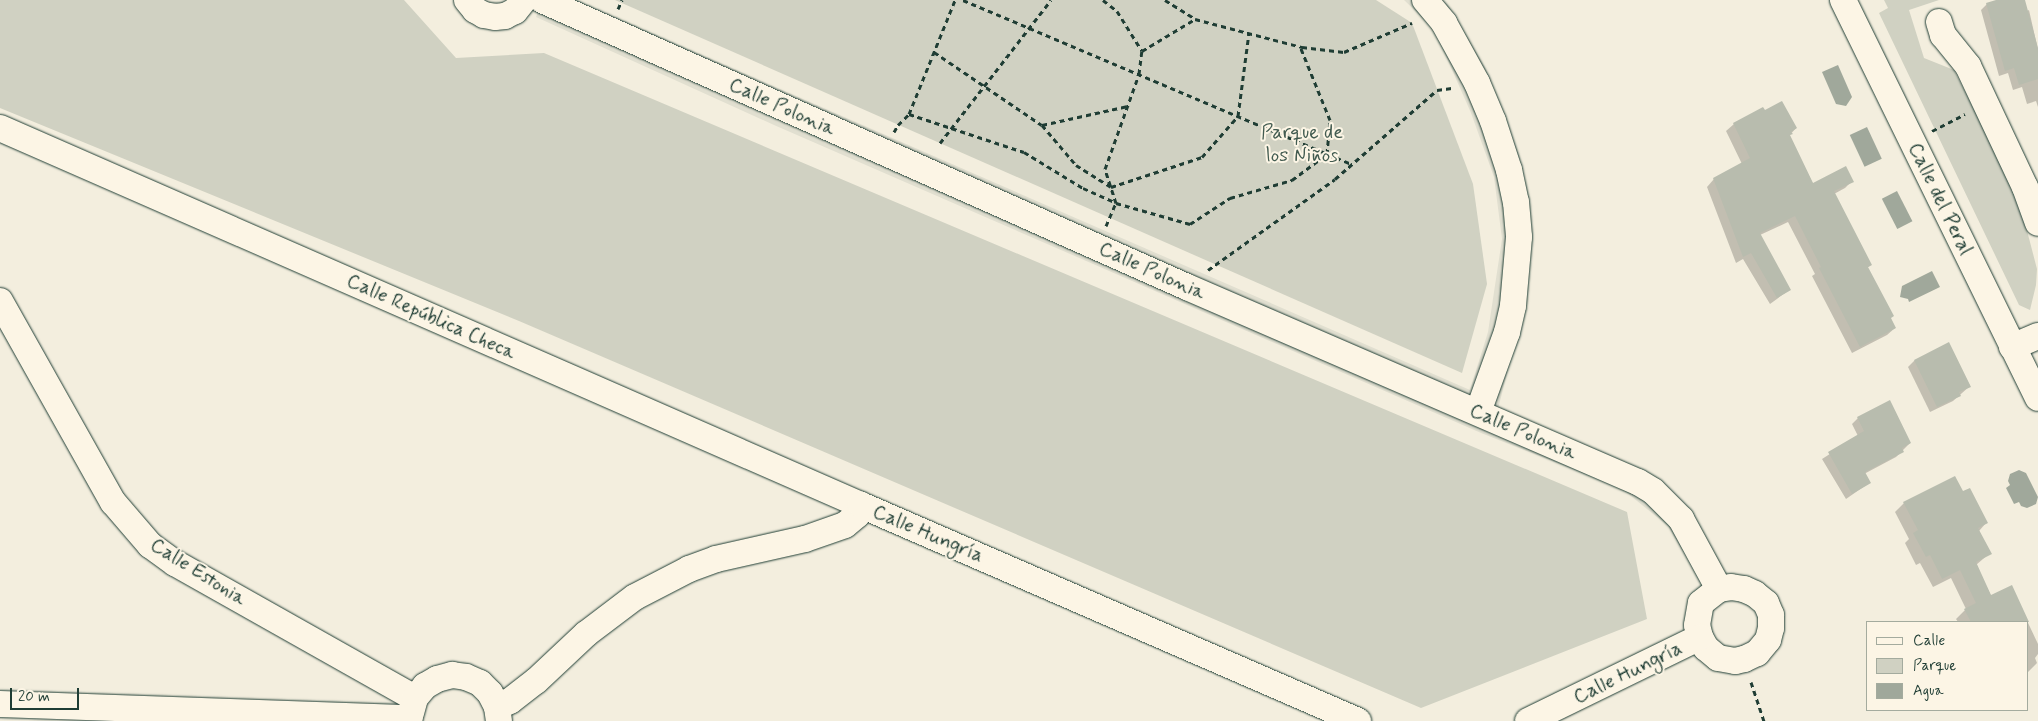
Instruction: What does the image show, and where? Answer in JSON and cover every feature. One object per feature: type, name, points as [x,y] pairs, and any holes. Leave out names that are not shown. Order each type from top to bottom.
[{"type":"street","points":[[467,0],[474,10],[484,15],[495,17],[505,16],[515,11],[524,0]]},
{"type":"street","name":"Calle Polonia","points":[[542,0],[1096,247],[1638,482],[1654,491],[1681,518],[1718,589]]},
{"type":"street","name":"Calle del Peral","points":[[1843,0],[2038,398]]},
{"type":"street","points":[[1430,5],[1459,47],[1477,83],[1493,121],[1509,170],[1516,202],[1519,237],[1517,271],[1507,332],[1478,412]]},
{"type":"street","points":[[1940,22],[1943,35],[1968,66],[2025,187],[2038,223]]},
{"type":"street","name":"Calle República Checa","points":[[0,128],[861,505]]},
{"type":"street","name":"Calle Estonia","points":[[0,301],[113,502],[150,545],[412,712]]},
{"type":"street","points":[[2012,347],[2038,336]]},
{"type":"street","name":"Calle Hungría","points":[[498,714],[510,701],[536,681],[586,634],[635,597],[689,569],[716,559],[805,539],[845,524],[857,515],[861,505],[1358,721]]},
{"type":"street","points":[[1744,588],[1756,594],[1766,603],[1771,615],[1771,628],[1768,640],[1758,653],[1744,660],[1718,658],[1706,648],[1700,637],[1697,625],[1701,603],[1709,594],[1718,589],[1744,588]]},
{"type":"street","name":"Calle Hungría","points":[[1528,721],[1700,637]]},
{"type":"street","points":[[0,704],[412,712],[425,686],[437,678],[452,675],[466,677],[480,683],[490,693],[498,714]]},
{"type":"path","points":[[882,152],[898,124],[909,114],[955,0]]},
{"type":"path","points":[[963,0],[1352,164]]},
{"type":"path","points":[[940,143],[1051,0]]},
{"type":"path","points":[[1096,247],[1116,203],[1105,169],[1128,106],[1138,74],[1142,51],[1117,11],[1103,0]]},
{"type":"path","points":[[1165,0],[1195,19],[1300,46],[1344,52],[1412,23],[1430,5]]},
{"type":"path","points":[[1142,51],[1195,19]]},
{"type":"path","points":[[1111,187],[1202,157],[1238,116],[1249,33]]},
{"type":"path","points":[[909,114],[1024,152],[1083,188],[1116,203],[1190,224],[1230,198],[1292,180],[1327,154],[1330,120],[1300,46]]},
{"type":"path","points":[[934,52],[1042,125],[1076,165],[1111,187]]},
{"type":"path","points":[[1187,287],[1352,164],[1437,90],[1477,83]]},
{"type":"path","points":[[1912,141],[1986,103]]},
{"type":"path","points":[[1042,125],[1128,106]]},
{"type":"path","points":[[1744,660],[1764,721]]},
{"type":"shaded area","points":[[543,0],[576,0],[1470,390],[1488,332],[1502,239],[1494,177],[1471,113],[1434,29],[1404,0],[1442,0],[1448,5],[1485,67],[1519,155],[1528,222],[1528,290],[1498,409],[1657,481],[1700,579],[1668,526],[1621,488],[1481,433],[774,125],[536,17]]},
{"type":"green space","points":[[0,0],[404,0],[456,58],[544,53],[1627,512],[1647,619],[1421,708],[519,321],[0,108]]},
{"type":"green space","name":"Parque de los Niños","points":[[615,0],[1376,0],[1412,23],[1473,184],[1487,284],[1462,373]]},
{"type":"green space","points":[[1884,0],[1939,0],[1909,10],[1924,58],[1954,70],[1996,152],[2024,219],[2037,269],[2036,285],[2030,310],[2019,305],[1879,13],[1888,8]]},
{"type":"water","points":[[1838,65],[1852,97],[1846,106],[1836,104],[1822,72]]},
{"type":"water","points":[[1867,127],[1882,159],[1865,167],[1850,135]]},
{"type":"water","points":[[1897,191],[1912,221],[1897,229],[1882,199]]},
{"type":"water","points":[[1932,271],[1940,287],[1909,302],[1908,299],[1900,297],[1902,286]]},
{"type":"water","points":[[2019,470],[2026,473],[2038,497],[2036,504],[2027,508],[2021,506],[2019,502],[2014,504],[2006,488],[2010,485],[2008,481],[2010,474]]},
{"type":"building","points":[[1996,0],[2025,0],[2038,48],[2038,79],[2019,85],[2014,68],[2005,71],[1986,3]]},
{"type":"building","points":[[1782,101],[1797,128],[1790,135],[1813,183],[1846,166],[1854,182],[1834,191],[1872,265],[1868,267],[1894,316],[1891,318],[1896,328],[1860,347],[1819,268],[1821,267],[1795,216],[1760,233],[1791,290],[1777,298],[1751,253],[1743,257],[1713,178],[1750,158],[1733,123],[1763,107],[1765,110]]},
{"type":"building","points":[[1949,342],[1971,387],[1959,392],[1961,396],[1937,407],[1914,360]]},
{"type":"building","points":[[1890,400],[1911,443],[1902,448],[1904,452],[1865,472],[1871,483],[1852,494],[1828,452],[1864,431],[1857,417]]},
{"type":"building","points":[[1955,476],[1963,491],[1970,488],[1988,523],[1978,528],[1992,554],[1976,562],[1991,595],[2012,585],[2029,622],[1970,621],[1964,609],[1976,603],[1960,570],[1942,579],[1930,555],[1926,557],[1913,533],[1918,530],[1903,502]]}]
